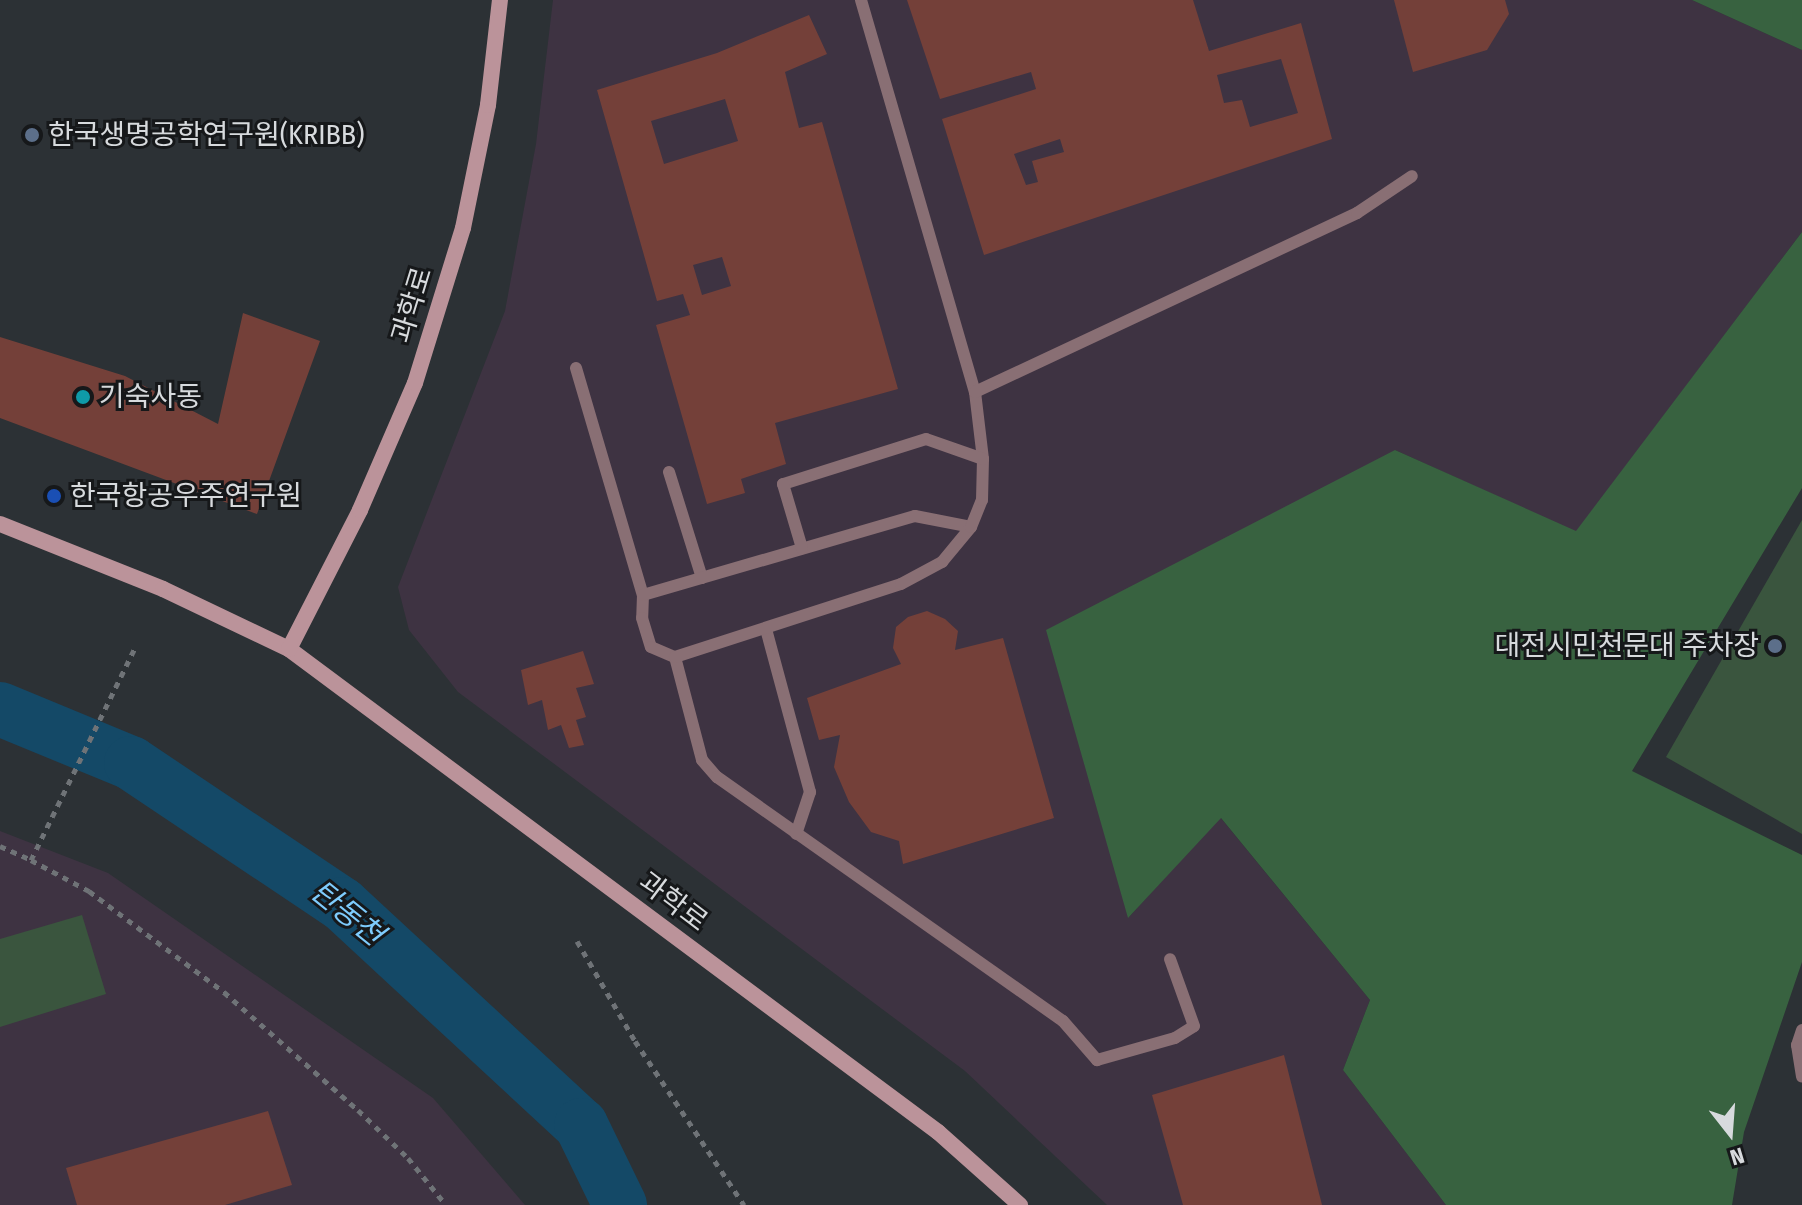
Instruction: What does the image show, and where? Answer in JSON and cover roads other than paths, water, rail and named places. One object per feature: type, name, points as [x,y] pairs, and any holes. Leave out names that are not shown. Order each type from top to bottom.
[{"type":"main road","name":"과학로","points":[[289,649],[360,510],[415,383],[463,228],[488,105],[500,0]]},
{"type":"main road","name":"과학로","points":[[0,524],[163,589],[289,649],[938,1132],[1020,1205]]},
{"type":"lane","points":[[576,368],[643,595],[642,618],[651,647],[675,657],[901,584],[942,562],[971,527],[982,500],[983,459],[975,392],[861,0]]},
{"type":"lane","points":[[975,392],[1357,213],[1412,176]]},
{"type":"lane","points":[[802,548],[783,484],[926,439],[983,459]]},
{"type":"lane","points":[[669,472],[702,578]]},
{"type":"lane","points":[[643,595],[915,516],[971,527]]},
{"type":"lane","points":[[766,629],[810,792],[796,834]]},
{"type":"lane","points":[[675,657],[702,760],[717,777],[1063,1021],[1097,1060],[1175,1038],[1194,1026],[1170,959]]},
{"type":"lane","points":[[1802,1030],[1797,1045],[1802,1077]]},
{"type":"waterway","name":"탄동천","points":[[0,709],[131,763],[342,904],[581,1125],[620,1205]]},
{"type":"place","name":"한국생명공학연구원(KRIBB)","points":[[32,135]]},
{"type":"place","name":"기숙사동","points":[[83,397]]},
{"type":"place","name":"한국항공우주연구원","points":[[54,496]]},
{"type":"place","name":"대전시민천문대 주차장","points":[[1775,646]]}]
